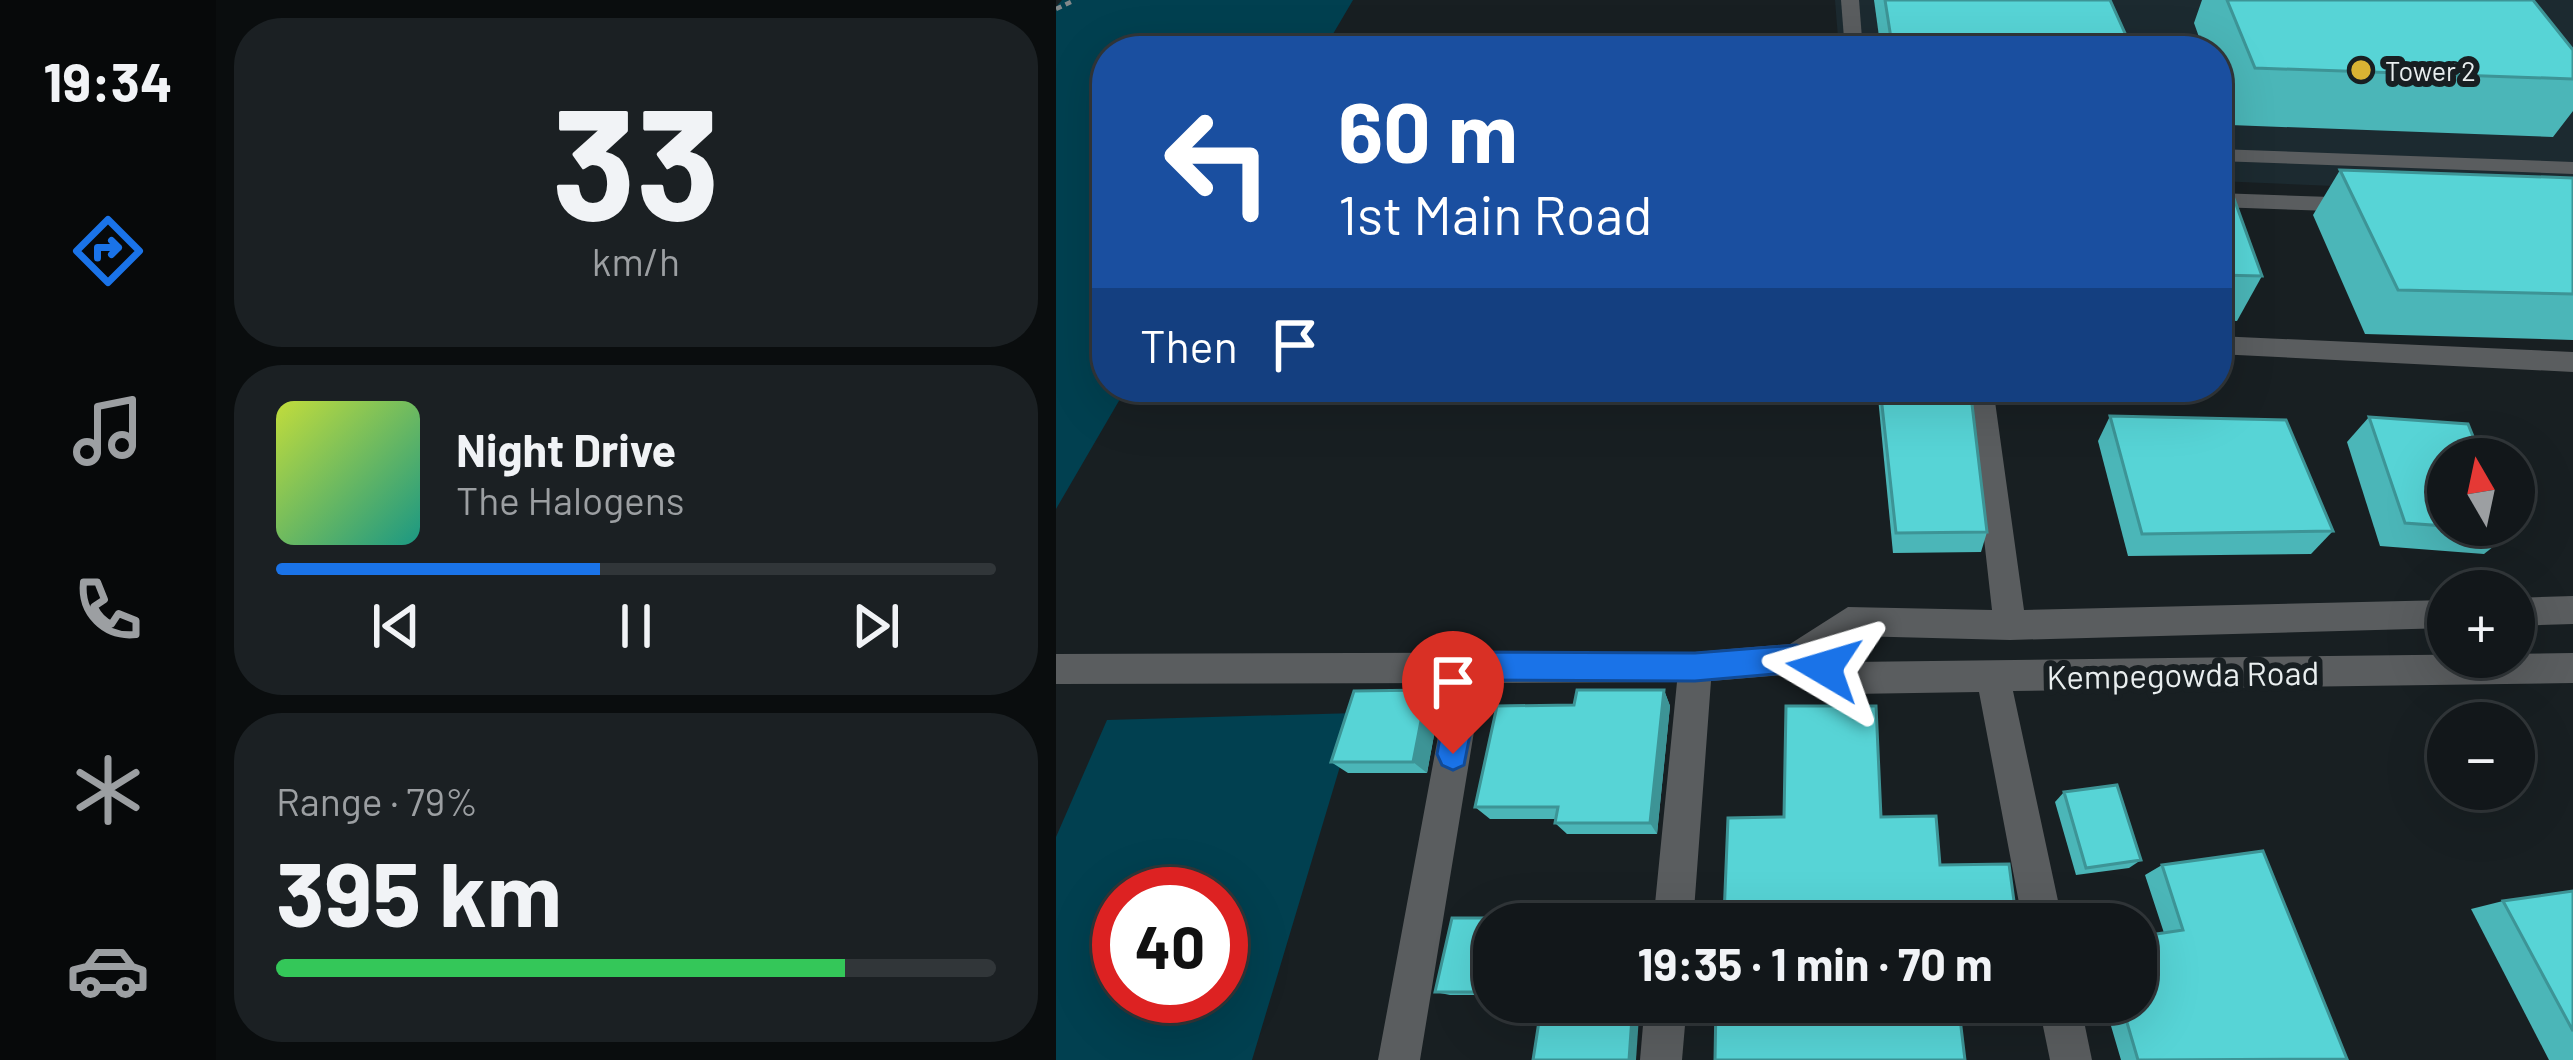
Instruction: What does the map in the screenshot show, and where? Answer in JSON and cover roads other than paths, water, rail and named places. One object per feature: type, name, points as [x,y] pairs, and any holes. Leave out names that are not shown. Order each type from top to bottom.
[{"type":"street","points":[[1850,0],[1853,36]]},
{"type":"street","points":[[2232,156],[2573,168]]},
{"type":"street","points":[[2232,201],[2383,206]]},
{"type":"street","points":[[2232,346],[2573,362]]},
{"type":"street","points":[[1982,402],[2010,625]]},
{"type":"street","points":[[2535,611],[2573,610]]},
{"type":"street","name":"Kempegowda Road","points":[[1796,658],[1848,621],[2010,625],[2427,615]]},
{"type":"street","name":"Kempegowda Road","points":[[1056,669],[1695,667],[1796,658],[1851,678],[2572,670]]},
{"type":"street","points":[[1399,1060],[1468,666]]},
{"type":"street","points":[[1674,903],[1695,667]]},
{"type":"street","points":[[1993,676],[2039,903]]},
{"type":"street","points":[[1661,1060],[1664,1023]]},
{"type":"street","points":[[2063,1023],[2071,1060]]},
{"type":"place","name":"Tower 2","points":[[2361,70]]}]
